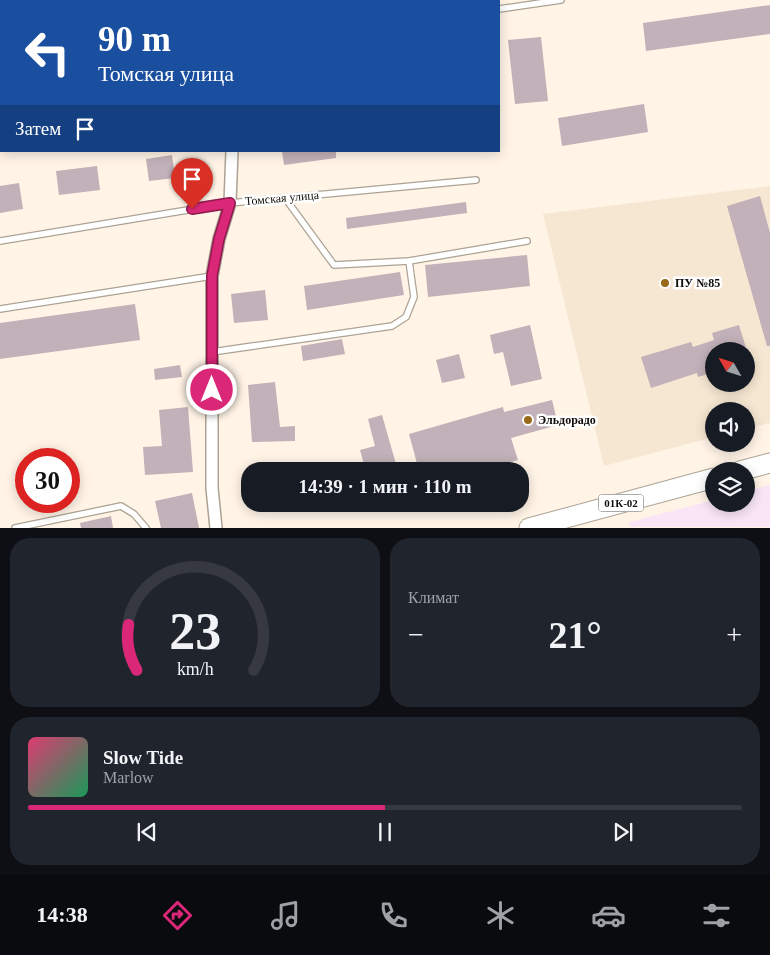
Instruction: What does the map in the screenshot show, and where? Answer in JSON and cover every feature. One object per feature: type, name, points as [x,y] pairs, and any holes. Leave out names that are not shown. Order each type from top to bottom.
[{"type":"main road","points":[[755,467],[770,463]]},
{"type":"main road","name":"01К-02","points":[[528,528],[705,480]]},
{"type":"street","points":[[216,528],[212,488],[212,276],[219,239],[230,203],[232,152]]},
{"type":"lane","points":[[500,9],[561,0]]},
{"type":"lane","name":"Томская улица","points":[[0,241],[230,203],[476,180]]},
{"type":"lane","points":[[285,198],[334,265],[409,261],[527,241]]},
{"type":"lane","points":[[212,352],[392,326],[406,317],[414,297],[409,261]]},
{"type":"lane","points":[[0,309],[212,276]]},
{"type":"lane","points":[[15,528],[121,506],[134,514],[146,528]]},
{"type":"shaded area","name":"ПУ №85","points":[[770,186],[770,423],[755,427],[755,402],[705,402],[705,439],[604,466],[543,214]]},
{"type":"shaded area","points":[[770,485],[770,527],[630,527],[629,522],[705,502],[705,512],[755,512],[755,489]]},
{"type":"building","points":[[770,5],[770,34],[646,51],[643,23]]},
{"type":"building","points":[[541,37],[548,101],[515,104],[508,40]]},
{"type":"building","points":[[644,104],[648,132],[562,146],[558,118]]},
{"type":"building","points":[[282,152],[336,152],[336,158],[284,165]]},
{"type":"building","points":[[172,155],[175,178],[149,181],[146,159]]},
{"type":"building","points":[[97,166],[100,190],[59,195],[56,171]]},
{"type":"building","points":[[19,183],[23,209],[0,213],[0,186]]},
{"type":"building","points":[[760,196],[770,233],[770,346],[767,346],[727,206]]},
{"type":"building","points":[[466,202],[467,213],[347,229],[346,218]]},
{"type":"building","points":[[527,255],[530,286],[428,297],[425,265]]},
{"type":"building","points":[[400,272],[404,295],[307,310],[304,286]]},
{"type":"building","points":[[265,290],[268,320],[234,323],[231,294]]},
{"type":"building","points":[[135,304],[140,340],[0,359],[0,323]]},
{"type":"building","points":[[530,325],[542,379],[511,386],[503,352],[494,354],[490,335]]},
{"type":"building","points":[[739,325],[744,342],[708,342],[714,340],[712,333]]},
{"type":"building","points":[[342,339],[345,354],[303,361],[301,346]]},
{"type":"building","points":[[691,342],[693,347],[705,343],[705,375],[698,377],[697,373],[651,388],[641,357]]},
{"type":"building","points":[[459,354],[465,378],[442,383],[436,360]]},
{"type":"building","points":[[180,365],[182,377],[155,380],[154,369]]},
{"type":"building","points":[[275,382],[280,427],[295,426],[295,441],[252,442],[248,385]]},
{"type":"building","points":[[552,400],[558,425],[511,438],[518,460],[511,462],[417,462],[409,434],[503,407],[504,412]]},
{"type":"building","points":[[188,407],[193,472],[145,475],[143,447],[162,446],[159,410]]},
{"type":"building","points":[[382,415],[395,462],[363,462],[360,450],[375,446],[368,419]]},
{"type":"building","points":[[192,493],[199,528],[161,528],[155,501]]},
{"type":"building","points":[[111,516],[113,528],[81,528],[80,523]]},
{"type":"place","name":"ПУ №85","points":[[665,283]]},
{"type":"place","name":"Эльдорадо","points":[[528,420]]},
{"type":"route","points":[[192,209],[230,203],[219,239],[212,276],[212,390]]}]
